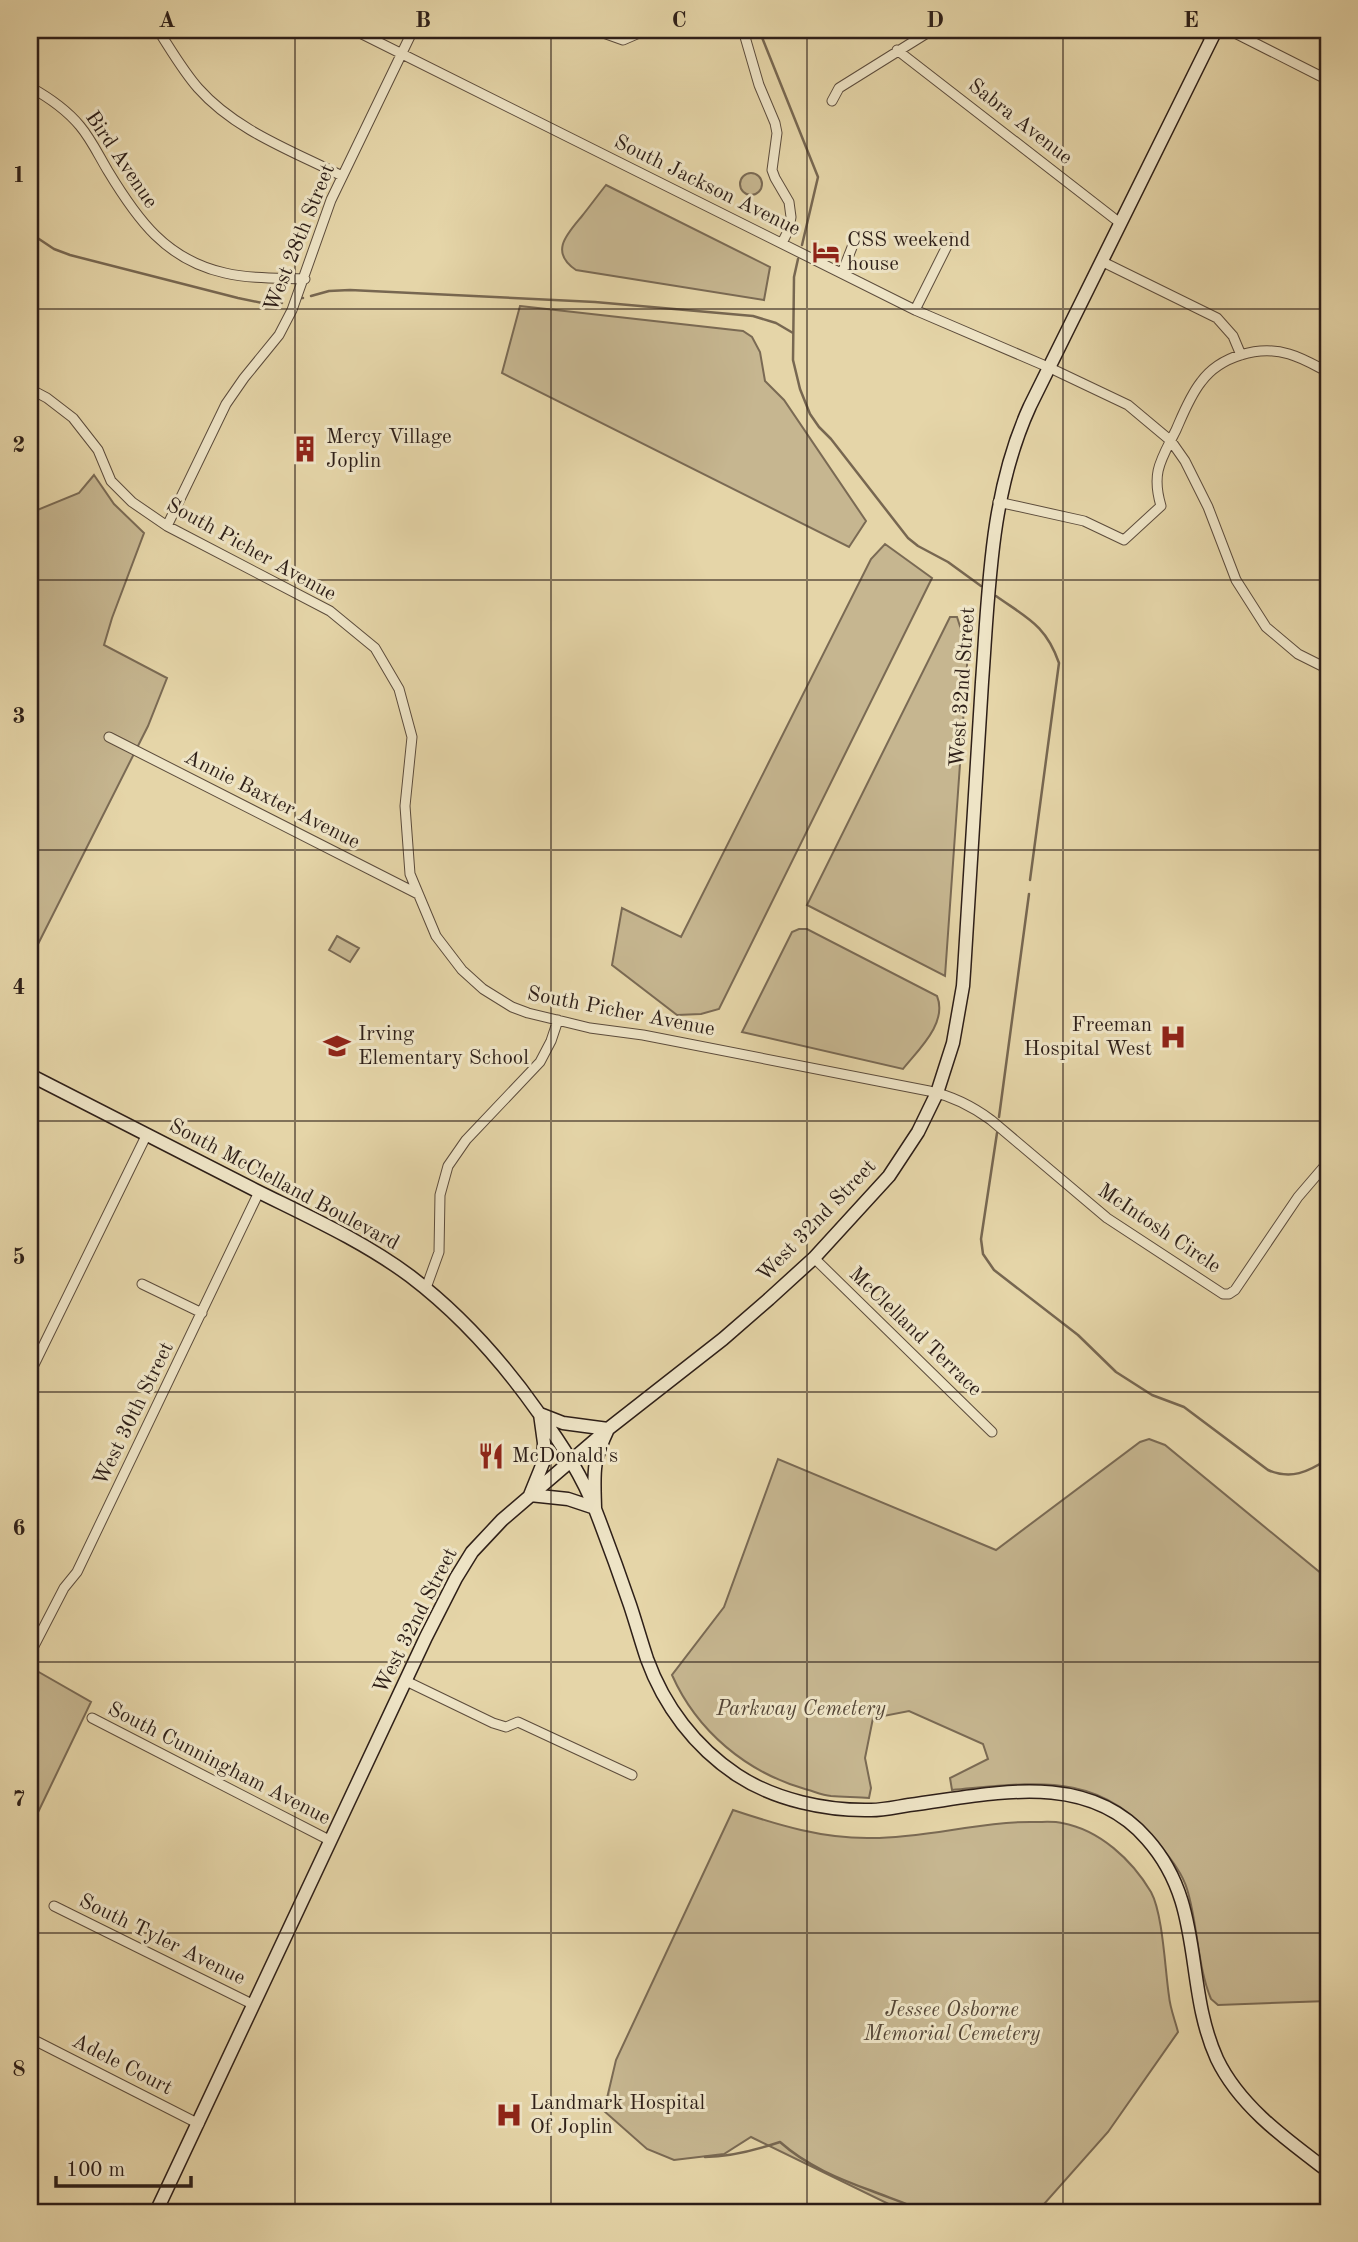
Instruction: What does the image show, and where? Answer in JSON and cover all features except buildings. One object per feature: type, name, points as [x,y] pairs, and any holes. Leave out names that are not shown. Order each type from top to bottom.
[{"type":"main road","name":"West 32nd Street","points":[[156,2212],[406,1681],[456,1578],[474,1549],[530,1496],[608,1429],[723,1339],[814,1258],[889,1176],[918,1132],[937,1093],[953,1043],[963,986],[989,576],[1006,469],[1020,428],[1048,368],[1214,34]]},
{"type":"main road","name":"South McClelland Boulevard","points":[[30,1075],[373,1252],[426,1288],[488,1346],[540,1414],[595,1508]]},
{"type":"main road","points":[[540,1414],[562,1423],[608,1429],[593,1471],[595,1508],[647,1659],[667,1702],[681,1724],[709,1752],[757,1787],[814,1806],[872,1810],[1012,1792],[1050,1791],[1076,1796],[1122,1817],[1146,1838],[1178,1887],[1188,1921],[1201,2011],[1220,2064],[1251,2106],[1276,2131],[1328,2171]]},
{"type":"main road","points":[[540,1414],[544,1443],[543,1463],[530,1496],[568,1499],[595,1508]]},
{"type":"street","points":[[158,30],[190,78],[223,112],[248,129],[342,176]]},
{"type":"street","name":"South Jackson Avenue","points":[[354,30],[915,310],[1048,368]]},
{"type":"street","name":"West 28th Street","points":[[167,526],[226,404],[279,335],[292,310],[331,200],[413,30]]},
{"type":"street","points":[[595,30],[623,40],[646,30]]},
{"type":"street","points":[[743,30],[777,133],[772,170],[789,202],[791,217],[782,243]]},
{"type":"street","points":[[832,102],[839,88],[932,30]]},
{"type":"street","points":[[1196,30],[1214,34]]},
{"type":"street","points":[[1229,30],[1328,80]]},
{"type":"street","name":"Sabra Avenue","points":[[897,50],[1120,223]]},
{"type":"street","name":"Bird Avenue","points":[[30,86],[56,103],[81,127],[138,218],[167,246],[201,265],[223,273],[260,278],[305,279]]},
{"type":"street","points":[[842,274],[856,237]]},
{"type":"street","points":[[915,310],[951,238]]},
{"type":"street","points":[[1101,261],[1217,318],[1233,336],[1241,355]]},
{"type":"street","points":[[999,502],[1084,521],[1124,540],[1161,506],[1156,480],[1160,462],[1200,382],[1218,366],[1241,355],[1261,351],[1288,353],[1328,372]]},
{"type":"street","points":[[1048,368],[1128,405],[1171,441],[1195,478],[1243,594],[1266,627],[1289,648],[1303,658],[1328,669]]},
{"type":"street","name":"South Picher Avenue","points":[[30,389],[73,418],[98,450],[111,481],[132,502],[167,526],[330,611],[375,648],[399,689],[412,737],[405,806],[410,874],[436,936],[462,970],[484,989],[512,1007],[590,1028],[643,1035],[937,1093]]},
{"type":"street","name":"Annie Baxter Avenue","points":[[109,737],[418,894]]},
{"type":"street","points":[[426,1288],[439,1252],[440,1195],[448,1166],[466,1140],[540,1062],[558,1020]]},
{"type":"street","name":"McIntosh Circle","points":[[937,1093],[977,1110],[1107,1217],[1223,1294],[1235,1290],[1298,1197],[1328,1161]]},
{"type":"street","points":[[30,1373],[147,1134]]},
{"type":"street","name":"West 30th Street","points":[[34,1646],[64,1588],[77,1572],[259,1192]]},
{"type":"street","name":"McClelland Terrace","points":[[814,1258],[992,1432]]},
{"type":"street","points":[[142,1284],[202,1313]]},
{"type":"street","points":[[406,1681],[494,1723],[506,1727],[518,1722],[632,1774]]},
{"type":"street","name":"South Cunningham Avenue","points":[[92,1718],[331,1841]]},
{"type":"street","name":"South Tyler Avenue","points":[[54,1906],[254,2005]]},
{"type":"street","name":"Adele Court","points":[[30,2038],[199,2124]]},
{"type":"green space","points":[[751,173],[759,176],[762,184],[759,192],[751,195],[743,192],[740,184],[743,176]]},
{"type":"green space","points":[[606,185],[770,267],[764,300],[576,270],[563,256],[563,243]]},
{"type":"green space","points":[[520,306],[743,331],[752,337],[760,352],[765,381],[784,400],[866,521],[849,547],[502,373]]},
{"type":"green space","points":[[94,475],[114,504],[144,533],[104,645],[167,678],[148,726],[30,960],[30,513],[79,493]]},
{"type":"green space","points":[[885,544],[932,578],[719,1009],[701,1014],[677,1015],[612,965],[622,908],[681,937],[871,559]]},
{"type":"green space","points":[[950,617],[957,617],[968,651],[945,976],[807,905]]},
{"type":"green space","points":[[807,929],[937,996],[939,1006],[935,1026],[903,1069],[742,1032],[792,932]]},
{"type":"green space","points":[[337,936],[359,948],[350,962],[329,950]]},
{"type":"green space","name":"Parkway Cemetery","points":[[1149,1439],[1165,1445],[1328,1579],[1328,2001],[1218,2005],[1211,1999],[1203,1972],[1191,1902],[1182,1877],[1158,1843],[1136,1819],[1113,1803],[1089,1792],[1064,1786],[1010,1785],[952,1790],[950,1778],[988,1759],[983,1744],[909,1711],[873,1718],[865,1758],[871,1788],[869,1798],[821,1794],[783,1782],[726,1747],[695,1714],[672,1675],[724,1607],[778,1459],[996,1550],[1140,1442]]},
{"type":"green space","points":[[30,1667],[91,1702],[30,1829]]},
{"type":"green space","name":"Jessee Osborne Memorial Cemetery","points":[[733,1810],[801,1830],[854,1838],[893,1837],[1015,1822],[1059,1822],[1102,1839],[1125,1858],[1143,1880],[1151,1892],[1158,1914],[1170,2000],[1178,2032],[1108,2132],[1037,2212],[905,2212],[751,2137],[724,2154],[674,2160],[647,2149],[604,2111],[616,2060]]},
{"type":"waterway","points":[[759,30],[818,177],[802,245]]},
{"type":"waterway","points":[[30,233],[54,249],[70,255],[238,298],[267,304],[282,303]]},
{"type":"waterway","points":[[798,259],[794,277],[793,360],[810,414],[908,538],[981,586]]},
{"type":"waterway","points":[[311,296],[329,291],[350,290],[595,302],[753,316],[776,323],[793,333]]},
{"type":"waterway","points":[[996,596],[1042,631],[1059,663],[1030,880]]},
{"type":"waterway","points":[[999,1117],[1029,894]]},
{"type":"waterway","points":[[997,1133],[981,1239],[983,1254],[994,1270],[1078,1335],[1116,1372],[1152,1395],[1184,1407],[1268,1470],[1284,1474],[1299,1473],[1328,1459]]},
{"type":"waterway","points":[[705,2157],[724,2156],[780,2142],[824,2171],[923,2212]]},
{"type":"place","name":"CSS weekend house","points":[[826,252]]},
{"type":"place","name":"Mercy Village Joplin","points":[[305,449]]},
{"type":"place","name":"Freeman Hospital West","points":[[1173,1037]]},
{"type":"place","name":"Irving Elementary School","points":[[337,1046]]},
{"type":"place","name":"McDonald's","points":[[491,1456]]},
{"type":"place","name":"Landmark Hospital Of Joplin","points":[[509,2115]]}]
